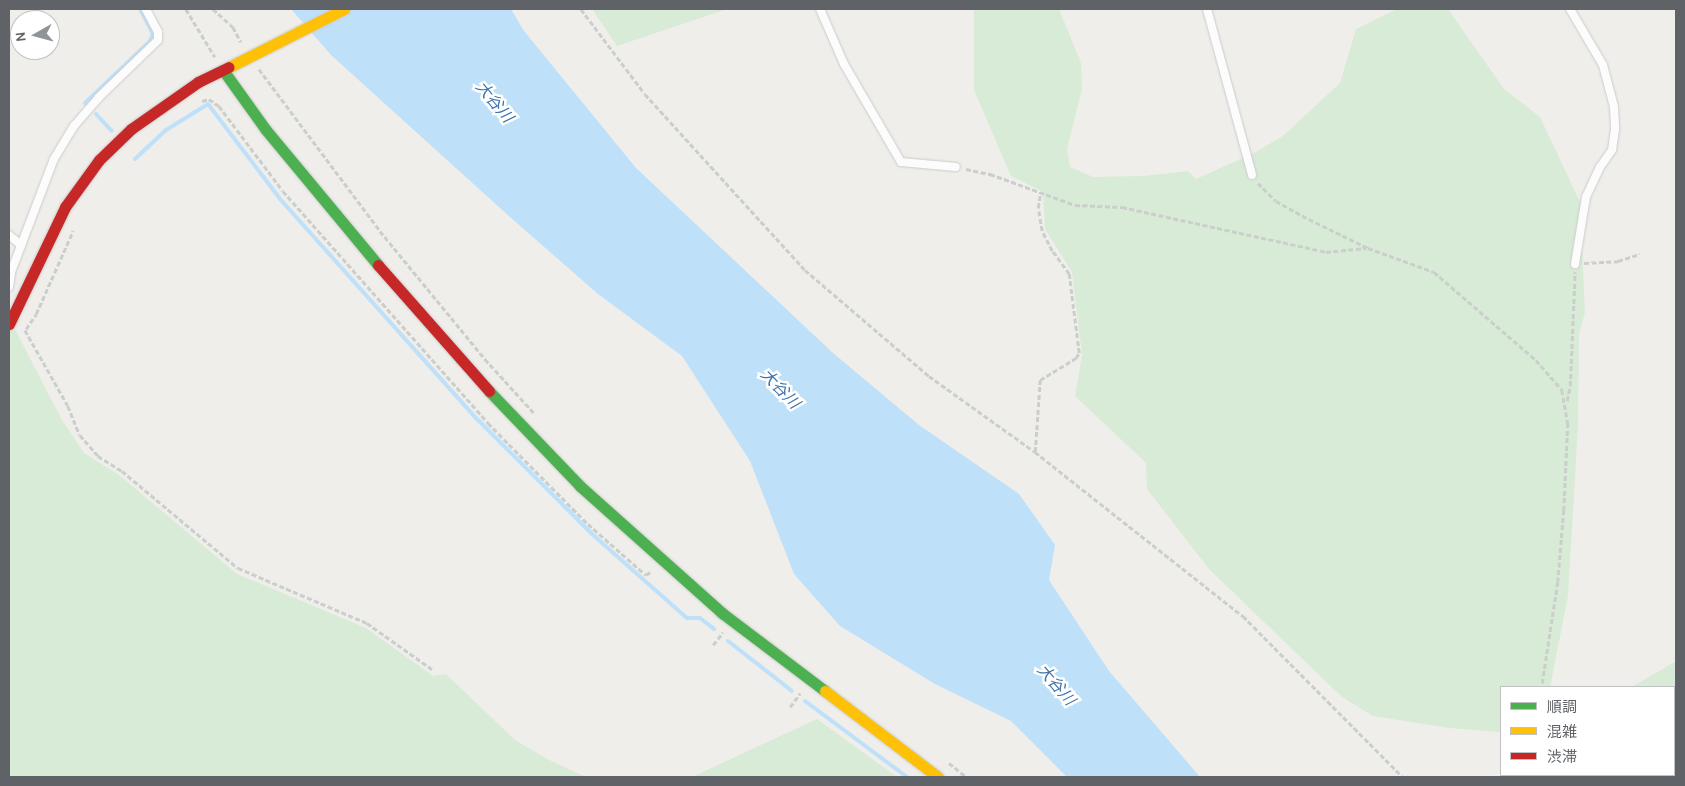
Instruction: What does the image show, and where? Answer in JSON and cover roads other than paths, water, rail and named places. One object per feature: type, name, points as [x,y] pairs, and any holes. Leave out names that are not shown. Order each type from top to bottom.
[{"type":"street","points":[[9,324],[52,229],[99,160],[154,110],[223,70],[344,9]]},
{"type":"street","points":[[223,70],[303,179],[434,331],[544,450],[663,562],[790,668],[938,777]]},
{"type":"lane","points":[[16,307],[9,288],[21,245],[54,160],[74,126],[98,98],[158,40],[158,32],[146,9]]},
{"type":"lane","points":[[820,9],[844,64],[902,162],[956,167]]},
{"type":"lane","points":[[1207,9],[1220,48],[1252,174]]},
{"type":"lane","points":[[1570,9],[1603,65],[1614,107],[1616,129],[1612,150],[1600,167],[1586,197],[1575,264]]},
{"type":"lane","points":[[9,235],[21,245]]},
{"type":"water","name":"大谷川","points":[[291,9],[511,9],[524,31],[636,168],[833,353],[919,425],[1019,494],[1055,545],[1049,580],[1109,671],[1200,777],[1067,777],[1011,721],[935,684],[840,626],[794,574],[750,461],[682,356],[598,294],[510,217],[331,55]]},
{"type":"waterway","points":[[85,103],[150,41],[153,34],[140,9]]},
{"type":"waterway","points":[[135,159],[166,130],[208,104],[280,199],[476,418],[592,534],[687,618],[700,618],[714,629]]},
{"type":"waterway","points":[[96,114],[112,131]]},
{"type":"waterway","points":[[728,641],[792,691]]},
{"type":"waterway","points":[[805,701],[907,777]]}]
